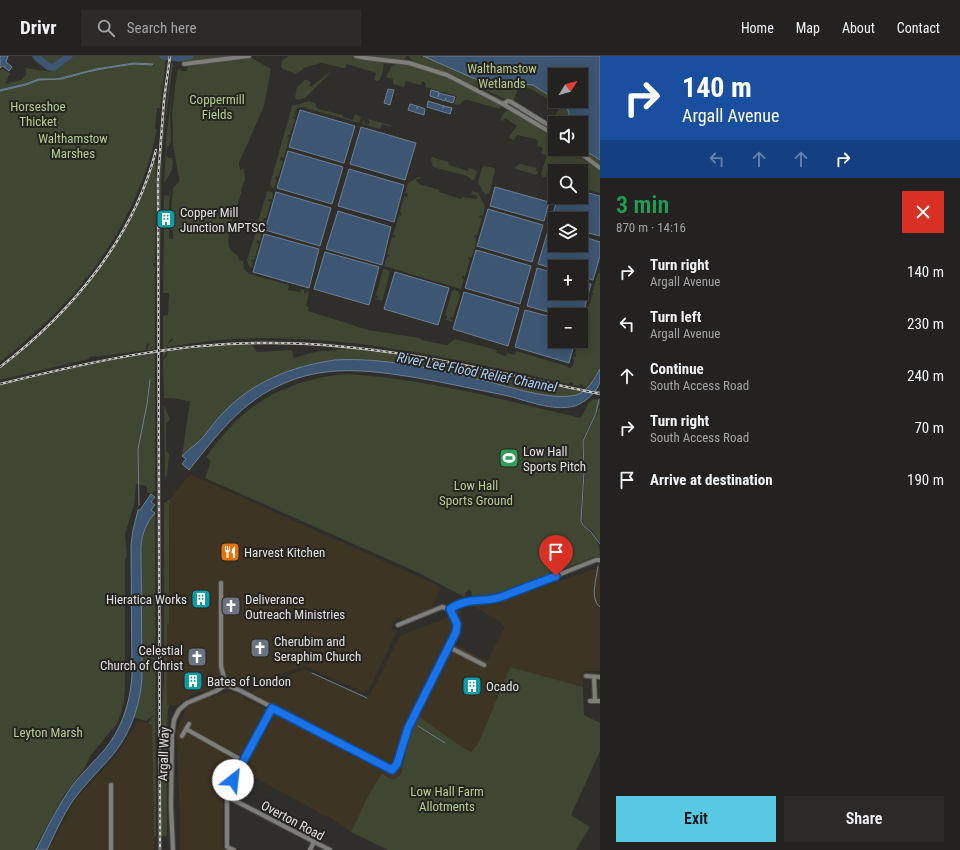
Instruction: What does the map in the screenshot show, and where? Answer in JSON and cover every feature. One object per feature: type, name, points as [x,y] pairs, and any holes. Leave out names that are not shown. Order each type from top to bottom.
[{"type":"street","points":[[184,64],[249,56]]},
{"type":"street","points":[[356,56],[409,63],[447,75],[503,104],[508,101],[548,125]]},
{"type":"street","points":[[584,156],[600,168]]},
{"type":"street","points":[[398,625],[440,608],[450,609],[458,604],[470,600],[496,599],[596,560],[600,560]]},
{"type":"street","points":[[222,583],[221,666],[226,685],[241,691],[392,770],[397,764],[408,728],[449,648],[458,627],[450,609]]},
{"type":"street","points":[[449,648],[484,665]]},
{"type":"street","points":[[586,676],[600,677]]},
{"type":"street","points":[[594,677],[592,701],[600,701]]},
{"type":"street","name":"Argall Way","points":[[173,850],[172,820],[174,819],[172,804],[172,736],[176,716],[181,708],[187,703],[226,685]]},
{"type":"street","points":[[234,850],[227,847],[227,792],[272,708]]},
{"type":"street","points":[[182,736],[189,724]]},
{"type":"street","points":[[186,729],[243,761]]},
{"type":"street","points":[[111,785],[111,850]]},
{"type":"street","name":"Overton Road","points":[[226,796],[330,850]]},
{"type":"street","points":[[310,850],[314,842]]},
{"type":"shaded area","points":[[190,474],[441,587],[431,608],[404,620],[398,617],[394,620],[391,629],[397,631],[369,690],[364,692],[304,666],[240,688],[229,678],[220,679],[211,689],[192,695],[177,705],[167,705],[167,623],[169,623],[170,584],[169,505],[171,497]]},
{"type":"shaded area","points":[[600,567],[600,671],[584,671],[583,687],[510,667],[478,744],[471,752],[459,745],[411,729],[401,774],[393,780],[388,779],[382,773],[367,798],[351,832],[327,816],[326,817],[242,771],[274,714],[277,714],[384,770],[385,767],[251,693],[304,669],[369,697],[400,636],[446,618],[459,608],[463,626],[455,641],[456,645],[487,661],[505,627],[501,624],[501,622],[473,606],[472,602],[499,602]]},
{"type":"shaded area","points":[[230,691],[267,709],[223,791],[223,848],[226,850],[180,850],[176,731],[187,707]]},
{"type":"shaded area","points":[[137,720],[152,724],[154,850],[48,850],[76,799],[114,758],[132,731]]},
{"type":"green space","name":"Walthamstow Marshes","points":[[31,56],[234,56],[185,62],[166,60],[160,108],[157,108],[155,129],[157,129],[146,170],[131,208],[111,244],[87,278],[86,277],[83,281],[84,282],[65,304],[44,324],[0,362],[0,70],[3,69],[11,74],[8,76],[5,84],[21,80],[27,74],[25,68],[52,72],[38,64]]},
{"type":"green space","points":[[288,56],[407,56],[403,60],[378,58],[378,62],[384,63],[380,80],[377,81],[374,80],[376,73],[347,64],[345,68],[340,68],[321,63],[303,68],[293,75],[294,73],[281,67],[282,61]]},
{"type":"green space","name":"Walthamstow Wetlands","points":[[408,56],[600,56],[600,165],[588,156],[588,116],[555,116],[559,108],[588,108],[588,68],[548,68],[548,99],[529,88],[519,87],[513,101],[505,99],[449,74],[414,62]]},
{"type":"green space","name":"Coppermill Fields","points":[[250,57],[271,69],[264,106],[239,163],[240,170],[243,168],[244,170],[245,179],[232,220],[228,242],[229,247],[238,256],[239,260],[243,261],[244,269],[249,274],[289,285],[288,290],[300,292],[301,289],[305,290],[304,293],[307,291],[309,293],[306,306],[309,307],[308,311],[368,330],[420,338],[421,340],[447,345],[455,339],[497,350],[496,353],[506,356],[507,353],[515,355],[516,351],[570,368],[573,366],[573,358],[576,356],[576,348],[588,348],[588,309],[592,295],[594,294],[592,293],[598,273],[600,273],[600,369],[589,386],[587,388],[580,384],[580,386],[573,385],[573,383],[570,382],[569,384],[470,362],[420,353],[370,345],[319,340],[269,338],[218,340],[168,347],[168,344],[173,340],[172,338],[168,343],[165,356],[163,358],[163,316],[168,315],[169,293],[163,293],[164,229],[169,229],[169,239],[173,239],[171,210],[173,188],[179,182],[173,145],[172,113],[178,69],[180,68],[181,71],[186,71],[188,67]]},
{"type":"green space","points":[[171,63],[173,63],[162,149],[160,280],[160,158]]},
{"type":"green space","points":[[397,64],[411,66],[437,74],[474,90],[498,103],[501,107],[500,109],[468,100],[464,100],[459,105],[454,104],[457,96],[425,87],[426,84],[423,81],[420,85],[406,81],[404,87],[393,84],[393,79],[386,77],[391,67]]},
{"type":"green space","points":[[330,73],[305,98],[297,100],[295,98],[297,87],[305,80],[308,80],[311,83],[309,85],[311,87]]},
{"type":"green space","points":[[174,76],[170,113],[171,142],[167,148],[166,155],[168,158],[172,158],[173,165],[170,175],[164,183],[167,130]]},
{"type":"green space","points":[[309,101],[316,104],[316,107],[319,109],[343,115],[343,117],[353,120],[355,114],[361,117],[359,123],[302,107],[297,108],[295,112],[296,117],[293,116],[295,119],[290,135],[287,137],[289,138],[284,158],[281,157],[280,160],[283,161],[278,177],[276,176],[275,179],[277,180],[274,188],[270,184],[292,106]]},
{"type":"green space","points":[[506,111],[511,111],[548,135],[548,156],[578,156],[600,172],[600,193],[588,190],[588,164],[548,164],[546,177],[543,177],[541,174],[546,155],[541,153],[543,148],[537,146],[538,142],[536,139],[517,135],[514,140],[508,138],[517,126],[505,118],[503,121],[500,119]]},
{"type":"green space","points":[[368,119],[390,125],[392,127],[382,124],[380,129],[362,124],[364,120],[366,125],[370,123]]},
{"type":"green space","points":[[432,157],[448,162],[449,165],[468,171],[469,168],[475,170],[477,173],[474,180],[467,176],[433,167],[431,160]]},
{"type":"green space","name":"Leyton Marsh","points":[[154,162],[156,162],[155,263],[153,263],[153,266],[155,267],[155,491],[151,494],[147,492],[147,486],[136,484],[134,505],[125,534],[127,557],[125,558],[124,701],[118,722],[91,755],[84,769],[64,795],[34,850],[0,850],[0,385],[153,352],[153,349],[147,350],[149,344],[147,343],[146,350],[89,357],[89,359],[0,380],[0,369],[50,326],[93,277],[112,250],[128,222],[143,193]]},
{"type":"green space","points":[[520,164],[537,168],[536,171],[538,173],[536,175],[516,169],[515,167]]},
{"type":"green space","points":[[484,166],[494,168],[495,170],[489,194],[487,193],[486,195],[478,182]]},
{"type":"green space","points":[[418,177],[421,177],[416,181],[419,184],[440,190],[439,192],[461,199],[462,197],[477,199],[478,196],[471,194],[472,191],[478,193],[485,206],[483,216],[480,215],[479,217],[482,219],[477,235],[474,237],[476,238],[475,248],[471,258],[468,257],[470,260],[465,277],[462,276],[464,279],[461,289],[384,266],[387,256],[389,257],[390,255],[387,254],[392,237],[395,238],[395,235],[393,235],[399,215],[401,216],[402,213],[400,212],[404,196],[407,197],[408,194],[405,193],[408,183]]},
{"type":"green space","points":[[170,190],[169,210],[164,210],[164,195],[169,196]]},
{"type":"green space","points":[[269,191],[273,194],[272,199],[269,199],[268,201],[271,202],[266,218],[263,220],[266,221],[263,230],[257,225],[267,192]]},
{"type":"green space","points":[[259,232],[262,233],[260,241],[257,240],[257,243],[259,244],[254,260],[252,259],[251,262],[253,262],[252,268],[249,266],[247,260],[255,235]]},
{"type":"green space","points":[[385,269],[390,272],[382,301],[375,299],[378,298],[376,295],[383,270]]},
{"type":"green space","points":[[452,291],[458,291],[460,295],[453,318],[451,317],[450,319],[453,320],[452,322],[444,319],[447,318],[445,315]]},
{"type":"green space","points":[[229,345],[252,345],[257,352],[291,350],[294,358],[320,351],[343,348],[382,352],[432,360],[583,392],[572,396],[551,396],[405,364],[343,360],[324,362],[296,368],[263,382],[228,408],[200,440],[182,456],[190,401],[164,398],[163,360],[167,356],[168,351]]},
{"type":"green space","name":"Low Hall Sports Ground","points":[[348,374],[407,380],[436,385],[581,418],[588,404],[593,399],[600,400],[600,404],[582,440],[583,475],[581,521],[582,525],[597,541],[600,557],[594,557],[499,594],[492,596],[472,596],[471,591],[468,589],[464,597],[419,573],[205,478],[211,461],[206,457],[223,435],[246,412],[272,395],[286,388],[316,379]]},
{"type":"green space","points":[[164,405],[170,420],[166,423],[166,451],[169,454],[167,476],[165,477]]},
{"type":"green space","points":[[599,408],[600,543],[592,531],[584,525],[582,518],[585,471],[583,441],[596,415],[599,413],[597,412]]},
{"type":"green space","points":[[171,500],[169,505],[169,623],[167,624],[167,705],[169,705],[169,708],[167,733],[167,836],[161,836],[161,729],[164,679],[164,503]]},
{"type":"green space","points":[[155,513],[156,837],[154,837],[152,725],[148,723],[153,716],[146,721],[134,717],[141,688],[142,542],[146,526]]},
{"type":"green space","points":[[161,616],[162,616],[161,697]]},
{"type":"green space","name":"Low Hall Farm Allotments","points":[[510,667],[583,687],[584,715],[600,723],[600,751],[571,815],[590,827],[576,850],[388,850],[351,832],[367,798],[382,773],[392,779],[401,774],[411,729],[418,716],[471,752],[478,744]]},
{"type":"water","points":[[0,56],[8,56],[6,62],[12,67],[9,71],[3,66],[0,68]]},
{"type":"water","name":"Walthamstow Wetlands","points":[[423,56],[600,56],[600,160],[588,152],[588,116],[569,116],[566,108],[588,108],[588,68],[548,68],[548,95],[533,85],[475,79]]},
{"type":"water","points":[[134,63],[153,64],[134,64],[87,72],[62,79],[39,80],[26,85],[0,91],[39,79],[57,79],[96,69]]},
{"type":"water","points":[[388,89],[394,90],[390,105],[384,103]]},
{"type":"water","points":[[431,90],[439,92],[438,97],[439,93],[455,97],[453,103],[446,101],[446,98],[445,101],[430,96]]},
{"type":"water","points":[[428,101],[452,108],[450,114],[427,107]]},
{"type":"water","points":[[410,104],[417,106],[417,109],[418,106],[425,109],[424,115],[408,110]]},
{"type":"water","points":[[300,110],[355,126],[344,163],[289,147]]},
{"type":"water","points":[[361,127],[416,143],[405,180],[350,164]]},
{"type":"water","points":[[288,151],[343,167],[332,204],[277,188]]},
{"type":"water","points":[[349,169],[404,185],[394,222],[338,206]]},
{"type":"water","points":[[495,187],[548,202],[548,204],[544,221],[490,206]]},
{"type":"water","points":[[276,192],[331,208],[320,246],[265,230]]},
{"type":"water","points":[[588,193],[600,196],[600,236],[588,233],[588,212],[553,212],[556,204],[588,204]]},
{"type":"water","points":[[488,209],[543,225],[532,262],[477,246]]},
{"type":"water","points":[[338,211],[391,227],[382,265],[326,249]]},
{"type":"water","points":[[548,230],[548,252],[588,252],[588,238],[600,242],[600,256],[593,280],[588,278],[588,260],[548,260],[548,267],[538,264]]},
{"type":"water","points":[[264,234],[319,249],[309,288],[253,272]]},
{"type":"water","points":[[476,250],[531,266],[520,304],[465,288]]},
{"type":"water","points":[[325,252],[379,267],[369,305],[314,289]]},
{"type":"water","points":[[537,268],[548,271],[548,300],[587,300],[585,308],[548,308],[548,312],[527,306]]},
{"type":"water","points":[[395,272],[449,288],[438,325],[384,309]]},
{"type":"water","points":[[588,283],[591,284],[588,295]]},
{"type":"water","points":[[464,292],[519,308],[508,346],[453,329]]},
{"type":"water","points":[[525,310],[548,316],[548,348],[573,348],[569,363],[515,347]]},
{"type":"water","points":[[335,360],[372,360],[411,365],[543,395],[555,396],[576,395],[584,391],[590,385],[600,369],[600,381],[594,393],[583,402],[575,406],[557,408],[539,405],[504,395],[398,375],[355,371],[312,374],[280,385],[249,404],[236,415],[212,441],[189,470],[182,464],[186,459],[182,456],[201,440],[217,419],[234,402],[247,392],[288,371],[303,366]]},
{"type":"water","points":[[151,494],[155,497],[151,502],[155,505],[151,510],[155,513],[145,529],[141,547],[142,677],[139,699],[133,720],[117,749],[74,799],[47,850],[36,850],[53,817],[72,786],[111,741],[124,715],[132,676],[131,545],[138,510],[140,510]]},
{"type":"waterway","points":[[36,56],[49,67],[54,67],[69,56]]},
{"type":"waterway","points":[[163,56],[179,58],[190,56]]},
{"type":"waterway","points":[[139,505],[138,449],[150,380]]},
{"type":"waterway","points":[[595,391],[600,392]]},
{"type":"waterway","points":[[599,399],[596,413],[583,441],[584,472],[581,521],[600,544]]},
{"type":"waterway","points":[[598,566],[594,594],[600,607]]},
{"type":"waterway","points":[[312,673],[367,698]]},
{"type":"waterway","points":[[418,726],[445,743]]},
{"type":"railway","points":[[160,850],[158,179],[164,100],[170,56]]},
{"type":"railway","points":[[0,367],[51,323],[75,298],[96,271],[116,243],[132,213],[146,182],[156,150]]},
{"type":"railway","points":[[0,384],[67,368],[134,355],[202,346],[271,343],[313,344],[396,353],[478,368],[600,394]]},
{"type":"place","name":"Copper Mill Junction MPTSC","points":[[166,219]]},
{"type":"place","name":"Low Hall Sports Pitch","points":[[509,458]]},
{"type":"place","name":"Harvest Kitchen","points":[[230,552]]},
{"type":"place","name":"Hieratica Works","points":[[201,599]]},
{"type":"place","name":"Deliverance Outreach Ministries","points":[[231,606]]},
{"type":"place","name":"Cherubim and Seraphim Church","points":[[260,648]]},
{"type":"place","name":"Celestial Church of Christ","points":[[197,657]]},
{"type":"place","name":"Bates of London","points":[[193,681]]},
{"type":"place","name":"Ocado","points":[[472,686]]},
{"type":"route","points":[[233,780],[272,708],[392,770],[397,764],[408,728],[449,648],[458,627],[450,609],[458,604],[470,600],[496,599],[556,576]]},
{"type":"park label","name":"Horseshoe Thicket","points":[[38,114]]},
{"type":"water label","name":"River Lee Flood Relief Channel","points":[[477,372]]}]
